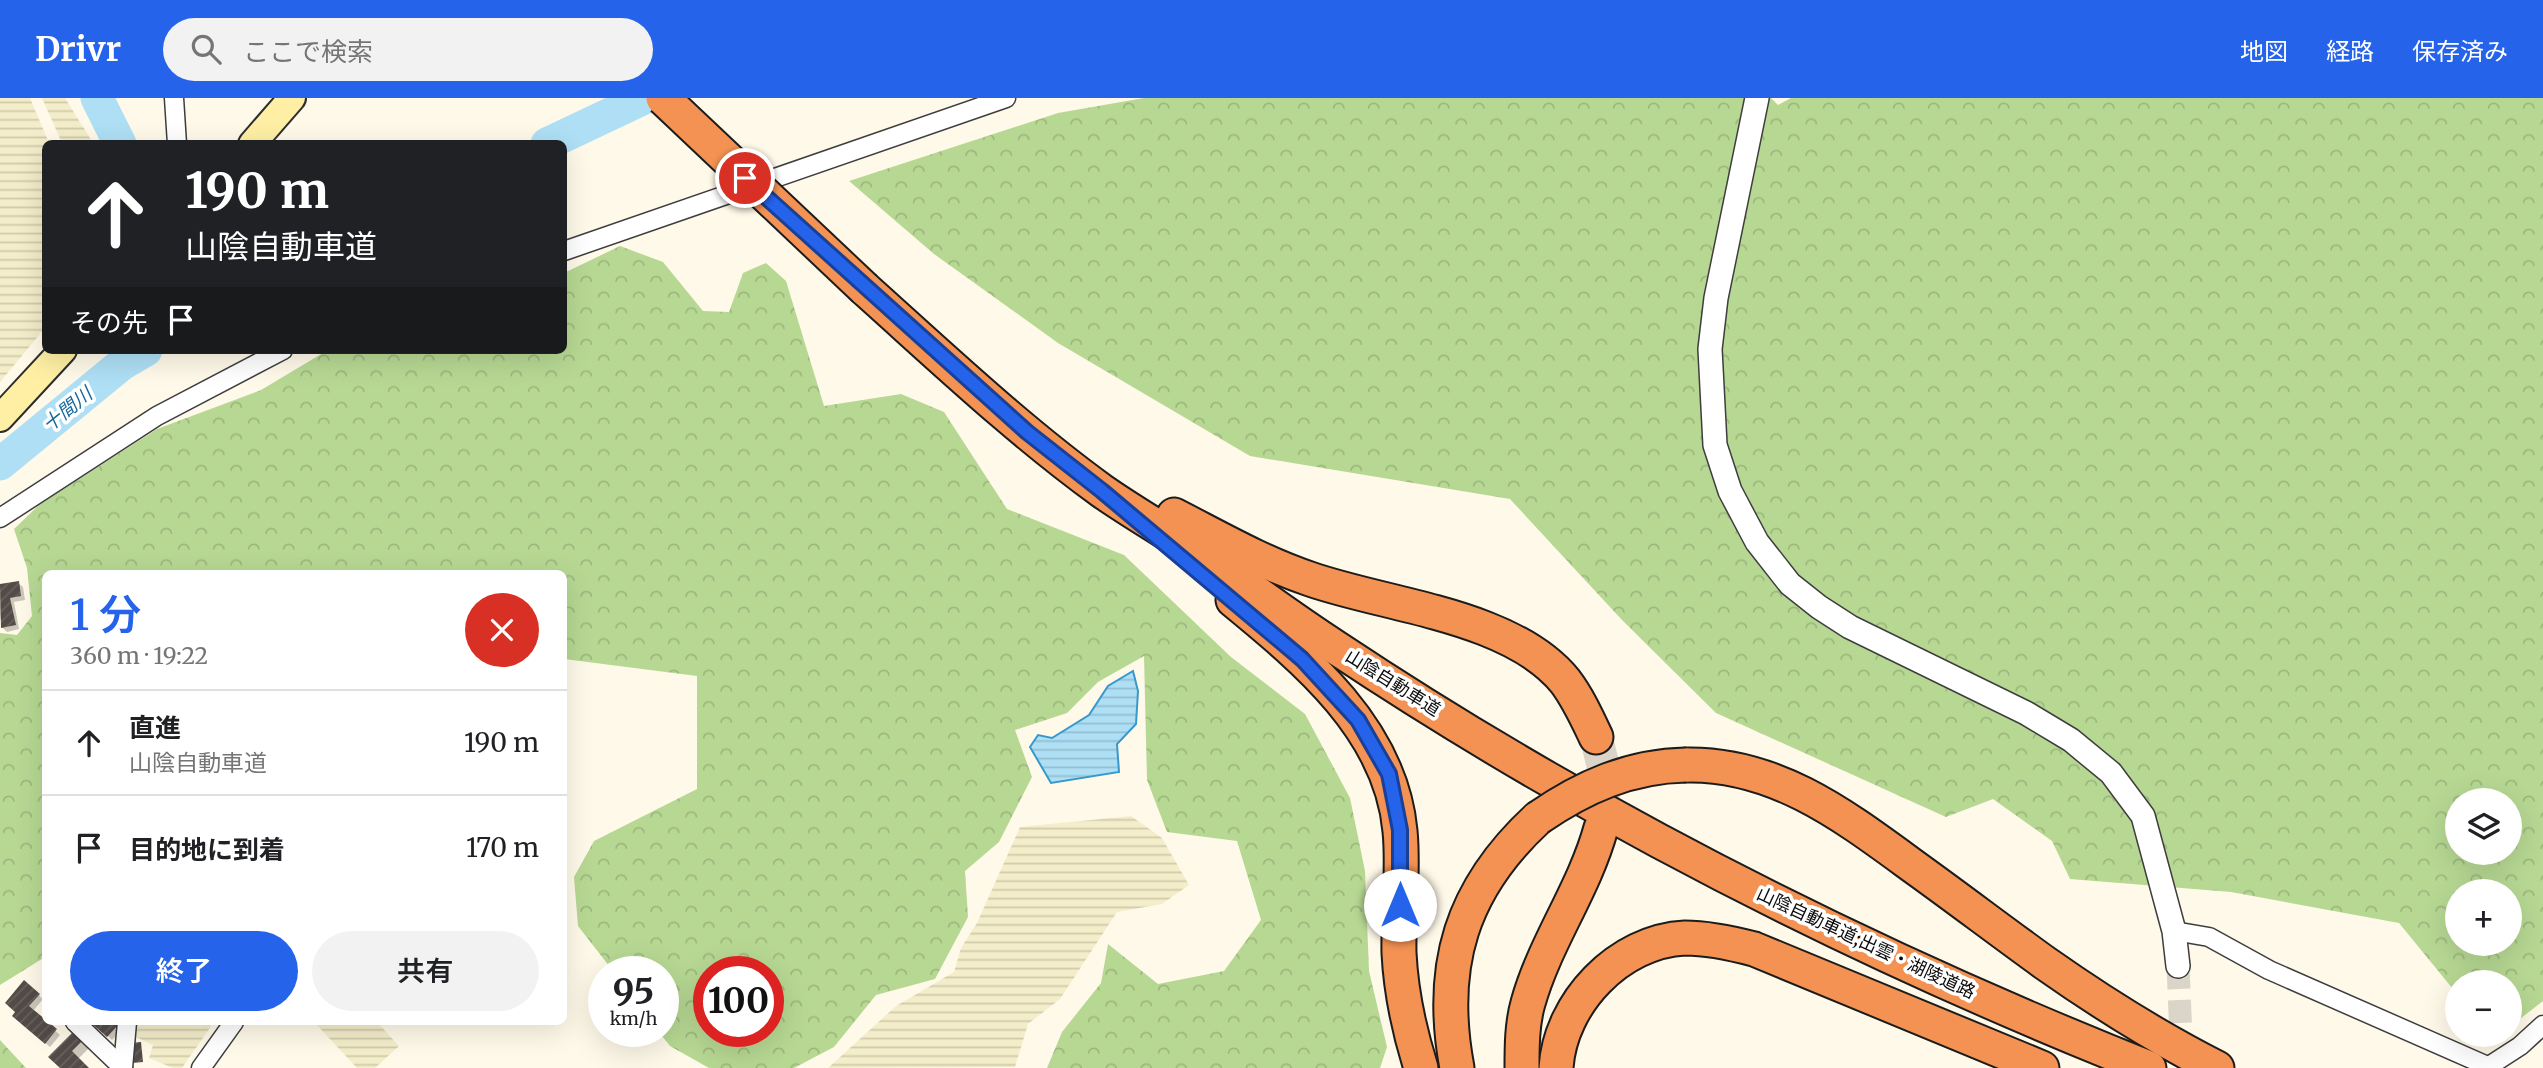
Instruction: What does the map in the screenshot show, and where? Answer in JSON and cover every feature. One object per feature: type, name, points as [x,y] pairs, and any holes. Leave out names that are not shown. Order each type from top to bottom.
[{"type":"highway","name":"山陰自動車道","points":[[663,98],[1027,432],[1336,648],[1596,815]]},
{"type":"highway","name":"山陰自動車道","points":[[679,98],[868,284]]},
{"type":"highway","points":[[1106,486],[1262,561],[1345,591],[1468,623],[1517,644],[1543,660],[1564,681],[1584,710],[1596,737]]},
{"type":"highway","points":[[1106,486],[1302,659],[1358,720],[1389,774],[1400,830],[1399,954],[1405,1013],[1422,1068]]},
{"type":"highway","points":[[1457,1068],[1449,1002],[1451,969],[1459,936],[1472,902],[1511,843],[1538,818],[1566,799],[1601,781],[1637,771],[1686,765],[1739,770],[1776,780],[1810,796],[1852,822],[2049,965],[2217,1068]]},
{"type":"highway","points":[[1522,1068],[1528,1004],[1540,970],[1583,883],[1596,815]]},
{"type":"highway","name":"山陰自動車道;出雲・湖陵道路","points":[[1596,815],[1920,970],[2149,1068]]},
{"type":"highway","points":[[1556,1068],[1565,1028],[1577,1003],[1598,979],[1620,961],[1649,945],[1683,938],[1717,940],[1754,949],[2042,1068]]},
{"type":"main road","points":[[255,140],[292,98]]},
{"type":"main road","points":[[0,418],[59,354]]},
{"type":"street","points":[[174,98],[177,140]]},
{"type":"street","points":[[567,250],[1006,98]]},
{"type":"street","points":[[1757,98],[1716,299],[1710,349],[1714,445],[1730,491],[1757,542],[1790,584],[1819,607],[1850,627],[2026,713],[2071,740],[2111,773],[2143,816],[2174,931],[2178,966]]},
{"type":"street","points":[[0,518],[156,416],[275,354]]},
{"type":"street","points":[[2174,931],[2209,937],[2269,970],[2491,1067],[2543,1025]]},
{"type":"street","points":[[78,1025],[123,1068]]},
{"type":"street","points":[[123,1068],[127,1025]]},
{"type":"street","points":[[201,1068],[232,1025]]},
{"type":"shaded area","points":[[0,98],[30,98],[48,140],[42,140],[42,332],[0,382]]},
{"type":"shaded area","points":[[42,98],[65,98],[91,140],[61,140]]},
{"type":"shaded area","points":[[1131,816],[1162,838],[1189,885],[1162,904],[1117,912],[1060,999],[1028,1024],[1015,1067],[828,1068],[896,1006],[954,972],[961,948],[977,923],[1020,827]]},
{"type":"shaded area","points":[[136,1025],[212,1025],[182,1068],[173,1068],[149,1058],[153,1045],[132,1035]]},
{"type":"shaded area","points":[[317,1025],[380,1025],[399,1046],[375,1068],[357,1068]]},
{"type":"green space","points":[[1144,98],[1771,98],[1778,105],[1791,98],[2543,98],[2543,1001],[2522,1017],[2522,970],[2445,970],[2445,979],[2399,923],[2231,892],[2070,879],[2052,841],[1993,799],[1946,817],[1716,713],[1622,620],[1510,499],[1250,456],[1058,343],[934,254],[849,181],[1058,113]]},
{"type":"green space","points":[[620,246],[663,262],[703,311],[729,312],[743,273],[766,263],[786,281],[824,406],[901,394],[944,412],[1007,509],[1124,555],[1231,657],[1305,714],[1350,798],[1365,871],[1369,971],[1387,1047],[1380,1068],[1047,1068],[1062,1032],[1101,983],[1108,944],[1158,984],[1224,971],[1261,920],[1237,841],[1167,832],[1147,780],[1144,656],[1098,682],[1067,713],[1015,730],[1032,777],[999,842],[965,871],[968,917],[935,979],[876,995],[834,1047],[794,1068],[709,1068],[672,1047],[679,1047],[679,956],[601,956],[578,926],[574,877],[594,841],[697,789],[697,676],[567,659],[567,570],[42,570],[42,959],[0,985],[0,633],[17,635],[32,616],[27,568],[14,529],[39,505],[157,429],[261,390],[321,354],[567,354],[567,272]]},
{"type":"green space","points":[[0,1040],[26,1068],[0,1068]]},
{"type":"water","points":[[1133,671],[1138,691],[1136,724],[1117,744],[1119,772],[1051,783],[1030,747],[1038,735],[1052,738],[1089,715],[1108,686]]},
{"type":"building","points":[[19,581],[21,596],[10,598],[16,625],[1,628],[0,584]]},
{"type":"building","points":[[24,980],[40,994],[29,1006],[42,1017],[42,1025],[52,1025],[57,1029],[45,1044],[12,1016],[15,1012],[5,1003]]},
{"type":"building","points":[[93,1025],[118,1025],[107,1037]]},
{"type":"building","points":[[74,1031],[83,1040],[72,1051],[89,1068],[60,1068],[48,1057]]},
{"type":"building","points":[[141,1042],[143,1062],[132,1063],[130,1043]]},
{"type":"waterway","name":"十間川","points":[[97,98],[118,140]]},
{"type":"waterway","points":[[555,140],[644,98]]},
{"type":"waterway","name":"十間川","points":[[0,464],[122,364],[139,354]]},
{"type":"tunnel","points":[[1596,737],[1603,765],[1603,811]]},
{"type":"tunnel","points":[[2178,966],[2182,1061]]},
{"type":"route","points":[[745,178],[948,364],[1302,659],[1358,720],[1389,774],[1400,830],[1400,905]]}]
